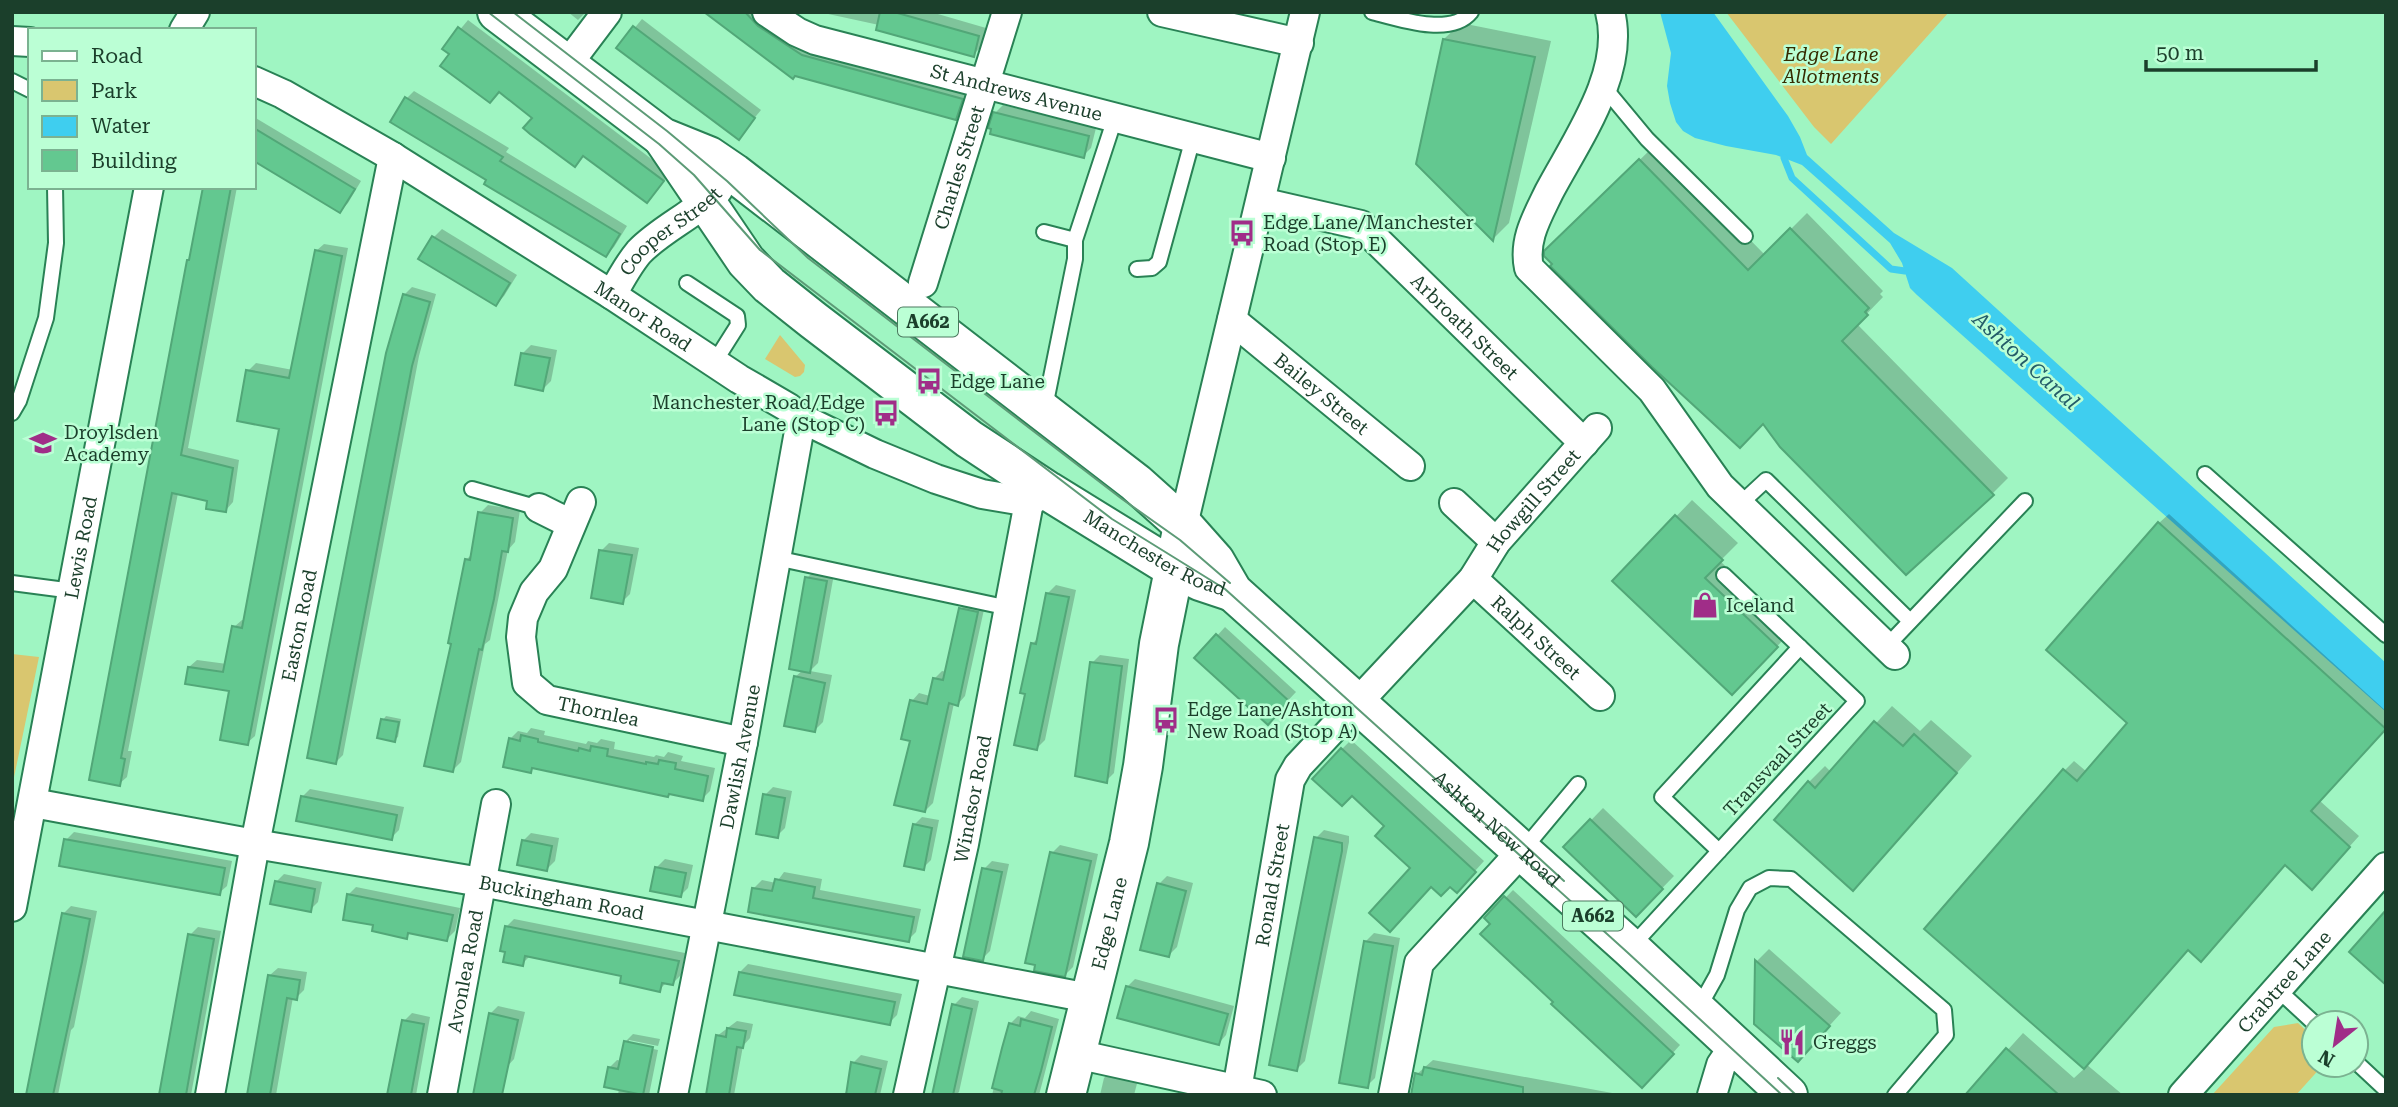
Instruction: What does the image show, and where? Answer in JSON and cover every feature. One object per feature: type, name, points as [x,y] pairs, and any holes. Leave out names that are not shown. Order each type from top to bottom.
[{"type":"main road","name":"Manchester Road","points":[[497,12],[662,137],[709,156],[734,173],[1136,483],[1183,525],[1215,561],[1233,592]]},
{"type":"main road","name":"Manchester Road","points":[[662,137],[737,250],[769,285],[1039,496],[1173,568],[1233,592]]},
{"type":"main road","name":"Edge Lane","points":[[1066,1095],[1129,843],[1143,766],[1159,645],[1183,525]]},
{"type":"main road","name":"Ashton New Road","points":[[1233,592],[1630,948],[1788,1095]]},
{"type":"street","points":[[185,28],[195,12]]},
{"type":"street","points":[[567,65],[607,12]]},
{"type":"street","name":"St Andrews Avenue","points":[[767,12],[797,32],[815,40],[1271,158]]},
{"type":"street","name":"Charles Street","points":[[923,284],[1007,12]]},
{"type":"street","points":[[1162,12],[1299,43]]},
{"type":"street","name":"Edge Lane","points":[[1183,525],[1305,12]]},
{"type":"street","points":[[1610,12],[1614,47],[1603,86],[1531,229],[1526,256],[1529,268],[1653,390],[1720,486],[1890,651]]},
{"type":"street","name":"Manor Road","points":[[256,82],[283,94],[393,157],[612,295],[714,363],[789,408],[798,420],[807,421],[936,479],[982,494],[1039,496]]},
{"type":"street","name":"Easton Road","points":[[211,1095],[255,844],[393,157]]},
{"type":"street","name":"Cooper Street","points":[[612,295],[640,251],[706,202],[734,173]]},
{"type":"street","name":"Lewis Road","points":[[12,907],[149,189]]},
{"type":"street","name":"Arbroath Street","points":[[1261,202],[1361,225],[1591,435]]},
{"type":"street","name":"Bailey Street","points":[[1232,320],[1410,466]]},
{"type":"street","name":"Dawlish Avenue","points":[[673,1095],[743,742],[800,426],[798,420]]},
{"type":"street","name":"Howgill Street","points":[[1357,701],[1473,579],[1496,542],[1591,435]]},
{"type":"street","name":"Windsor Road","points":[[908,1095],[964,844],[1022,540],[1039,496]]},
{"type":"street","points":[[1454,503],[1496,542]]},
{"type":"street","name":"Thornlea","points":[[539,508],[576,513],[553,569],[534,592],[523,618],[521,637],[527,683],[547,699],[743,742]]},
{"type":"street","name":"Ralph Street","points":[[1473,579],[1600,696]]},
{"type":"street","name":"Ronald Street","points":[[1250,1092],[1290,780],[1298,766],[1357,701]]},
{"type":"street","name":"Buckingham Road","points":[[33,803],[481,882],[1089,998]]},
{"type":"street","name":"Avonlea Road","points":[[442,1095],[496,804]]},
{"type":"street","points":[[1393,1095],[1419,963],[1521,852]]},
{"type":"street","name":"Crabtree Lane","points":[[2183,1095],[2386,867]]},
{"type":"street","points":[[1712,1095],[1721,1065],[1734,1046]]},
{"type":"street","points":[[1076,1054],[1250,1092]]},
{"type":"lane","points":[[1372,12],[1432,24],[1452,24],[1463,20],[1471,12]]},
{"type":"lane","points":[[12,81],[28,89]]},
{"type":"lane","points":[[1603,86],[1647,139],[1745,236]]},
{"type":"lane","points":[[1044,412],[1076,240],[1115,118]]},
{"type":"lane","points":[[1136,269],[1152,268],[1159,262],[1193,138]]},
{"type":"lane","points":[[12,413],[19,401],[46,318],[56,243],[55,189]]},
{"type":"lane","points":[[1044,232],[1076,240]]},
{"type":"lane","points":[[687,283],[737,316],[738,325],[714,363]]},
{"type":"lane","points":[[2205,474],[2386,635]]},
{"type":"lane","points":[[1739,505],[1766,481],[1910,621]]},
{"type":"lane","points":[[471,489],[539,508]]},
{"type":"lane","points":[[1890,651],[1910,621],[2025,501]]},
{"type":"lane","points":[[776,558],[1009,608]]},
{"type":"lane","name":"Transvaal Street","points":[[1630,948],[1857,701],[1724,575]]},
{"type":"lane","points":[[12,583],[73,591]]},
{"type":"lane","points":[[1719,851],[1662,797],[1800,647]]},
{"type":"lane","points":[[1521,852],[1578,784]]},
{"type":"lane","points":[[1697,1011],[1717,975],[1737,910],[1749,888],[1769,878],[1791,879],[1944,1010],[1946,1035],[1895,1095]]},
{"type":"lane","points":[[2277,989],[2300,1010]]},
{"type":"lane","points":[[2370,1075],[2386,1090]]},
{"type":"green space","name":"Edge Lane Allotments","points":[[1726,12],[1949,12],[1831,144],[1814,127]]},
{"type":"green space","points":[[780,335],[805,365],[800,376],[795,377],[765,359]]},
{"type":"green space","points":[[12,654],[39,657],[12,787]]},
{"type":"green space","points":[[2300,1025],[2300,1079],[2310,1079],[2296,1095],[2212,1095],[2274,1027]]},
{"type":"water","name":"Ashton Canal","points":[[1660,12],[1713,12],[1788,116],[1807,155],[1894,233],[1952,268],[2386,663],[2386,712],[1917,295],[1910,288],[1902,263],[1890,243],[1802,165],[1776,155],[1695,138],[1683,131],[1676,122],[1670,103],[1667,86],[1671,53]]},
{"type":"building","points":[[704,12],[745,12],[758,26],[802,55],[963,99],[956,120],[795,76],[793,79]]},
{"type":"building","points":[[880,12],[894,12],[979,36],[974,57],[876,30]]},
{"type":"building","points":[[633,26],[755,118],[739,140],[616,48]]},
{"type":"building","points":[[458,27],[664,181],[647,203],[583,156],[575,167],[530,134],[523,128],[532,118],[499,92],[490,103],[440,66],[449,54],[442,49]]},
{"type":"building","points":[[1443,39],[1535,57],[1493,241],[1416,164]]},
{"type":"building","points":[[405,97],[503,157],[500,161],[620,234],[606,257],[484,184],[486,180],[390,122]]},
{"type":"building","points":[[993,112],[1089,136],[1084,158],[990,134],[991,129],[988,128]]},
{"type":"building","points":[[256,129],[355,189],[340,213],[256,162]]},
{"type":"building","points":[[1639,159],[1748,270],[1790,228],[1869,308],[1865,312],[1868,315],[1842,341],[1994,495],[1906,575],[1780,447],[1763,424],[1740,448],[1652,367],[1550,266],[1552,264],[1544,256],[1544,251]]},
{"type":"building","points":[[203,189],[231,189],[181,455],[233,468],[226,512],[206,509],[207,501],[172,493],[121,758],[125,759],[120,786],[89,780]]},
{"type":"building","points":[[432,236],[510,283],[496,306],[418,259]]},
{"type":"building","points":[[315,250],[342,256],[248,745],[220,740],[229,691],[185,684],[188,667],[223,672],[232,626],[242,628],[279,429],[237,421],[246,370],[289,378]]},
{"type":"building","points":[[403,294],[430,302],[412,366],[336,764],[307,758],[386,353]]},
{"type":"building","points":[[521,353],[550,358],[543,391],[515,385]]},
{"type":"building","points":[[478,512],[513,518],[508,552],[502,551],[494,599],[482,650],[479,649],[453,772],[424,766],[451,644],[448,643],[465,559],[470,560]]},
{"type":"building","points":[[1675,515],[1723,560],[1705,578],[1778,647],[1732,695],[1612,581]]},
{"type":"building","points":[[2158,522],[2386,729],[2311,811],[2350,847],[2312,890],[2285,865],[2201,962],[2188,950],[2084,1069],[1924,929],[2063,769],[2077,781],[2127,723],[2046,650]]},
{"type":"building","points":[[599,550],[632,555],[623,604],[591,598]]},
{"type":"building","points":[[805,577],[827,581],[810,673],[789,669]]},
{"type":"building","points":[[1046,593],[1069,597],[1037,750],[1014,745],[1025,694],[1020,693],[1031,643],[1036,644]]},
{"type":"building","points":[[959,608],[978,612],[958,706],[949,703],[925,812],[894,805],[910,741],[901,739],[910,700],[927,704],[933,678],[943,680]]},
{"type":"building","points":[[1216,634],[1289,701],[1268,725],[1194,658]]},
{"type":"building","points":[[1090,662],[1122,666],[1107,783],[1075,776]]},
{"type":"building","points":[[794,676],[825,683],[815,732],[784,726]]},
{"type":"building","points":[[381,719],[399,722],[395,742],[377,738]]},
{"type":"building","points":[[1874,721],[1903,746],[1914,734],[1957,773],[1853,891],[1774,820],[1808,781],[1815,788]]},
{"type":"building","points":[[521,735],[538,739],[538,742],[578,751],[579,748],[590,751],[591,746],[608,749],[607,756],[646,764],[658,764],[659,760],[676,763],[675,769],[708,776],[703,801],[669,794],[668,797],[532,768],[531,773],[503,767],[509,738],[520,741]]},
{"type":"building","points":[[1341,748],[1476,872],[1457,893],[1450,887],[1441,896],[1431,887],[1390,932],[1369,913],[1410,868],[1375,836],[1384,826],[1352,796],[1342,806],[1312,779]]},
{"type":"building","points":[[763,794],[785,798],[778,838],[756,834]]},
{"type":"building","points":[[301,796],[397,815],[392,840],[296,821]]},
{"type":"building","points":[[1590,819],[1663,889],[1636,917],[1563,847]]},
{"type":"building","points":[[913,824],[932,828],[924,870],[904,866]]},
{"type":"building","points":[[1314,837],[1342,843],[1342,851],[1297,1071],[1269,1065]]},
{"type":"building","points":[[64,839],[225,868],[220,895],[59,866]]},
{"type":"building","points":[[522,840],[552,846],[547,871],[517,865]]},
{"type":"building","points":[[1050,852],[1091,861],[1065,977],[1034,971],[1035,965],[1025,963]]},
{"type":"building","points":[[655,867],[686,873],[681,897],[650,891]]},
{"type":"building","points":[[982,868],[1002,872],[983,961],[963,957]]},
{"type":"building","points":[[775,879],[815,887],[813,898],[914,917],[909,942],[748,912],[752,888],[772,891]]},
{"type":"building","points":[[275,881],[315,889],[311,912],[270,904]]},
{"type":"building","points":[[1157,883],[1186,891],[1169,957],[1140,950]]},
{"type":"building","points":[[347,894],[453,915],[447,941],[408,933],[407,939],[372,931],[373,925],[343,920]]},
{"type":"building","points":[[1504,896],[1674,1054],[1642,1088],[1480,934],[1490,924],[1484,918]]},
{"type":"building","points":[[2386,910],[2386,985],[2349,952]]},
{"type":"building","points":[[62,913],[90,919],[82,962],[53,1095],[26,1095]]},
{"type":"building","points":[[505,926],[679,961],[673,985],[662,983],[660,992],[620,983],[621,976],[525,956],[523,966],[503,962],[505,952],[500,951]]},
{"type":"building","points":[[188,934],[214,939],[186,1095],[159,1095]]},
{"type":"building","points":[[1364,941],[1393,946],[1368,1088],[1339,1083]]},
{"type":"building","points":[[1755,960],[1830,1026],[1798,1062],[1754,1024]]},
{"type":"building","points":[[739,972],[895,1002],[890,1025],[734,995]]},
{"type":"building","points":[[268,975],[300,980],[297,1000],[287,998],[270,1095],[247,1095]]},
{"type":"building","points":[[1126,986],[1228,1014],[1219,1045],[1117,1018]]},
{"type":"building","points":[[952,1004],[972,1009],[953,1095],[932,1095]]},
{"type":"building","points":[[489,1013],[518,1020],[502,1095],[473,1095]]},
{"type":"building","points":[[1021,1019],[1052,1027],[1041,1071],[1034,1095],[1001,1095],[1002,1091],[992,1088],[1002,1048],[1009,1023],[1020,1026]]},
{"type":"building","points":[[402,1020],[424,1024],[411,1095],[387,1095]]},
{"type":"building","points":[[727,1028],[746,1031],[743,1048],[737,1047],[729,1095],[706,1095],[716,1035],[726,1037]]},
{"type":"building","points":[[624,1041],[653,1047],[643,1095],[604,1087],[608,1067],[618,1069]]},
{"type":"building","points":[[2006,1048],[2059,1095],[1965,1095]]},
{"type":"building","points":[[851,1062],[881,1069],[875,1095],[846,1095]]},
{"type":"building","points":[[1424,1067],[1523,1087],[1523,1095],[1411,1095],[1415,1073],[1422,1075]]},
{"type":"waterway","points":[[1784,158],[1792,178],[1891,269],[1905,271]]},
{"type":"tram line","points":[[488,12],[659,144],[694,175],[760,250],[1112,519],[1225,589],[1782,1095]]},
{"type":"tram line","points":[[513,12],[727,181],[808,258],[1122,499],[1180,540],[1230,583]]},
{"type":"tram line","points":[[1505,827],[1564,881]]},
{"type":"tram line","points":[[1778,1078],[1796,1095]]},
{"type":"place","name":"Edge Lane/Manchester Road (Stop E)","points":[[1242,233]]},
{"type":"place","name":"Edge Lane","points":[[929,381]]},
{"type":"place","name":"Manchester Road/Edge Lane (Stop C)","points":[[886,413]]},
{"type":"place","name":"Droylsden Academy","points":[[43,443]]},
{"type":"place","name":"Iceland","points":[[1705,605]]},
{"type":"place","name":"Edge Lane/Ashton New Road (Stop A)","points":[[1166,720]]},
{"type":"place","name":"Greggs","points":[[1792,1042]]}]
